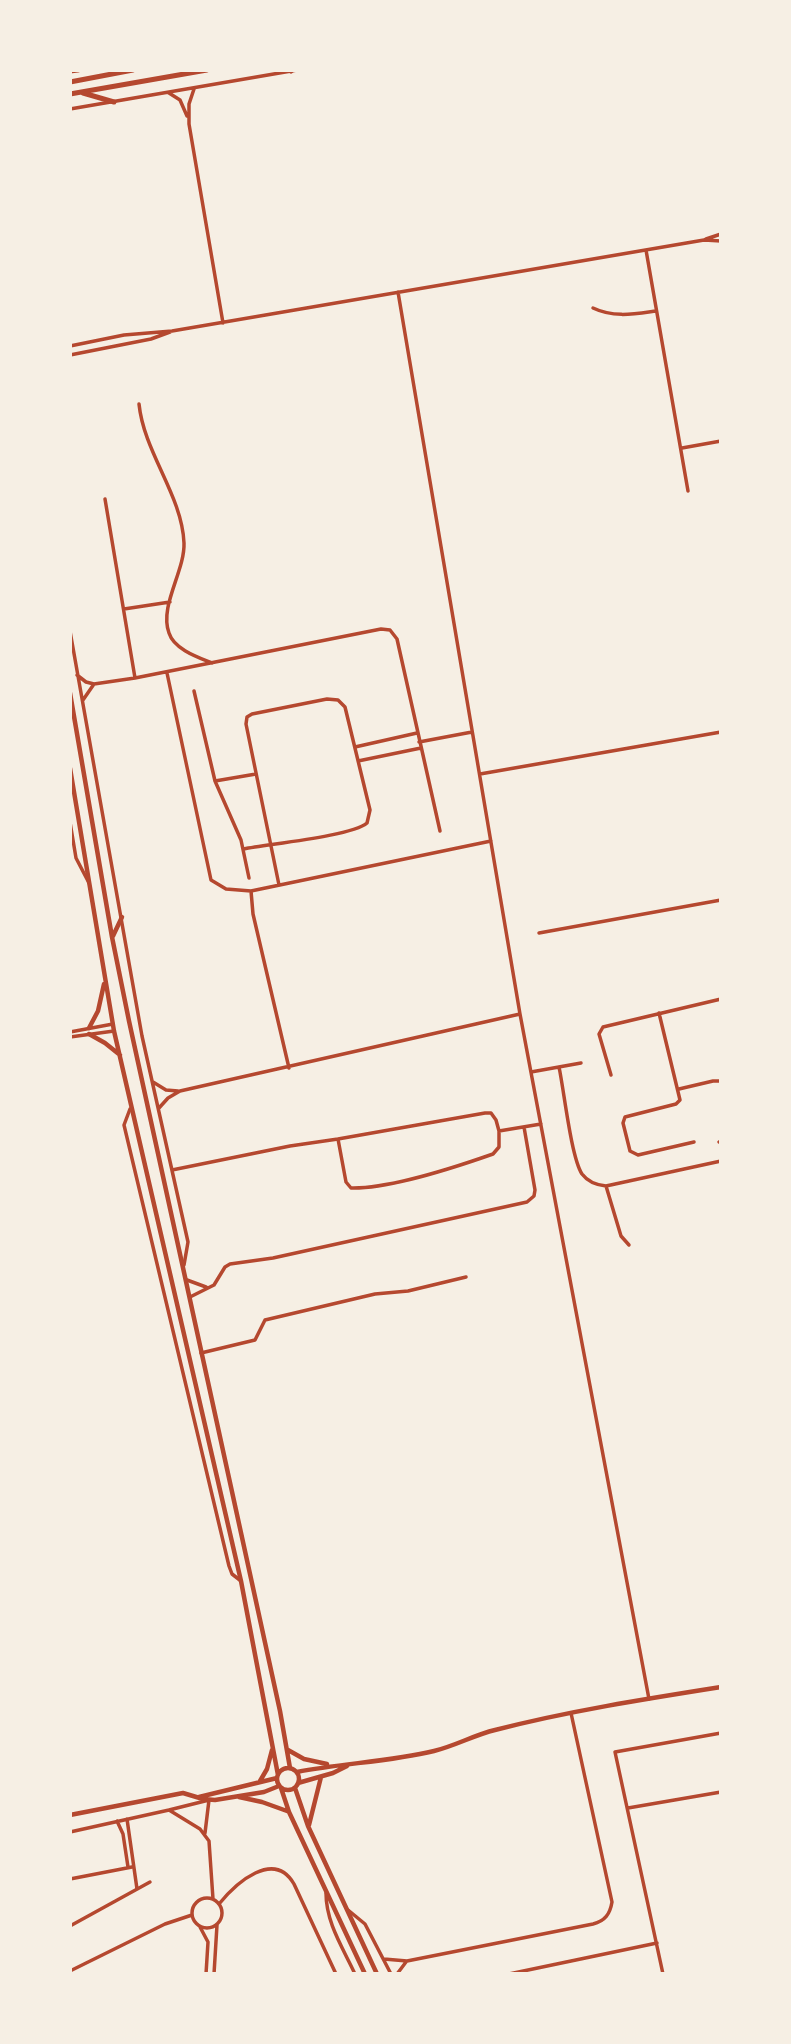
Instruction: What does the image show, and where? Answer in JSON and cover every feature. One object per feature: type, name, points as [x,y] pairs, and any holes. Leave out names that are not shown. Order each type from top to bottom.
[{"type":"main road","points":[[70,71],[78,70]]},
{"type":"main road","points":[[70,82],[133,70]]},
{"type":"main road","points":[[70,94],[207,70]]},
{"type":"main road","points":[[80,92],[114,102]]},
{"type":"street","points":[[70,109],[293,70]]},
{"type":"street","points":[[194,89],[188,104],[189,124],[223,323]]},
{"type":"street","points":[[169,93],[183,104],[189,124]]},
{"type":"street","points":[[70,346],[135,334],[223,323],[704,240],[721,234]]},
{"type":"street","points":[[704,240],[721,241]]},
{"type":"street","points":[[646,250],[688,491]]},
{"type":"street","points":[[398,292],[520,1014],[649,1699]]},
{"type":"street","points":[[593,309],[620,315],[657,311]]},
{"type":"street","points":[[70,355],[151,339],[172,331]]},
{"type":"street","points":[[139,404],[146,437],[183,533],[182,561],[167,622],[170,637],[192,655],[214,664]]},
{"type":"street","points":[[681,448],[721,441]]},
{"type":"street","points":[[105,499],[135,678]]},
{"type":"street","points":[[124,609],[170,602]]},
{"type":"street","points":[[77,675],[94,684],[214,664],[381,629],[392,632],[397,639],[440,831]]},
{"type":"street","points":[[70,631],[142,1036],[188,1242],[184,1265]]},
{"type":"street","points":[[167,673],[211,880],[226,889],[251,891],[279,886],[491,841]]},
{"type":"street","points":[[82,702],[94,684]]},
{"type":"street","points":[[194,691],[215,781],[244,849],[249,878]]},
{"type":"street","points":[[70,693],[112,937],[290,1768]]},
{"type":"street","points":[[244,849],[271,844],[353,830],[367,823],[370,810],[345,707],[333,699],[252,713],[246,720],[246,727],[271,844],[279,886]]},
{"type":"street","points":[[419,742],[473,732]]},
{"type":"street","points":[[480,774],[721,732]]},
{"type":"street","points":[[354,747],[417,733]]},
{"type":"street","points":[[358,761],[421,748]]},
{"type":"street","points":[[70,768],[114,1031],[241,1581],[277,1776],[289,1812],[365,1974]]},
{"type":"street","points":[[215,781],[256,774]]},
{"type":"street","points":[[70,822],[76,858],[89,884]]},
{"type":"street","points":[[251,891],[251,907],[289,1068]]},
{"type":"street","points":[[539,933],[721,900]]},
{"type":"street","points":[[112,937],[122,917]]},
{"type":"street","points":[[89,1031],[98,1011],[105,979]]},
{"type":"street","points":[[611,1075],[600,1030],[607,1026],[721,999]]},
{"type":"street","points":[[659,1013],[680,1098],[678,1104],[627,1116],[622,1123],[630,1151],[638,1154],[694,1142]]},
{"type":"street","points":[[153,1082],[166,1090],[180,1091],[520,1014]]},
{"type":"street","points":[[70,1037],[113,1024]]},
{"type":"street","points":[[89,1031],[120,1055]]},
{"type":"street","points":[[70,1032],[114,1031]]},
{"type":"street","points":[[531,1072],[582,1063]]},
{"type":"street","points":[[559,1067],[578,1164],[588,1180],[606,1186],[721,1161]]},
{"type":"street","points":[[678,1090],[721,1081]]},
{"type":"street","points":[[159,1108],[168,1098],[180,1091]]},
{"type":"street","points":[[130,1108],[124,1125],[229,1566],[232,1574],[241,1581]]},
{"type":"street","points":[[172,1170],[290,1146],[485,1113],[491,1113],[496,1119],[499,1131],[499,1147],[493,1154],[417,1177],[361,1188],[351,1188],[346,1182],[338,1139]]},
{"type":"street","points":[[499,1131],[541,1124]]},
{"type":"street","points":[[190,1297],[216,1283],[225,1267],[233,1263],[273,1258],[530,1201],[536,1190],[524,1127]]},
{"type":"street","points":[[606,1186],[618,1229],[629,1245]]},
{"type":"street","points":[[201,1353],[255,1340],[265,1320],[375,1294],[408,1291],[466,1277]]},
{"type":"street","points":[[187,1280],[208,1287]]},
{"type":"street","points":[[199,1797],[277,1776],[283,1769],[290,1768],[297,1772],[434,1751],[492,1730],[571,1713],[721,1687]]},
{"type":"street","points":[[384,1959],[407,1961],[593,1924],[609,1914],[612,1902],[571,1713]]},
{"type":"street","points":[[663,1974],[615,1752],[721,1733]]},
{"type":"street","points":[[259,1782],[267,1769],[272,1746]]},
{"type":"street","points":[[288,1750],[304,1759],[331,1765]]},
{"type":"street","points":[[70,1832],[209,1800],[280,1787],[286,1790],[349,1765]]},
{"type":"street","points":[[297,1772],[296,1785],[309,1826],[377,1974]]},
{"type":"street","points":[[309,1826],[321,1777]]},
{"type":"street","points":[[628,1808],[721,1791]]},
{"type":"street","points":[[70,1815],[183,1793],[209,1800]]},
{"type":"street","points":[[234,1797],[262,1802],[289,1812]]},
{"type":"street","points":[[205,1835],[209,1800]]},
{"type":"street","points":[[169,1810],[192,1823],[205,1835],[210,1848],[213,1899]]},
{"type":"street","points":[[127,1819],[130,1867]]},
{"type":"street","points":[[117,1822],[123,1834],[137,1889]]},
{"type":"street","points":[[70,1879],[130,1867]]},
{"type":"street","points":[[219,1904],[237,1885],[263,1869],[285,1872],[294,1884],[336,1974]]},
{"type":"street","points":[[70,1926],[150,1882]]},
{"type":"street","points":[[326,1891],[329,1917],[355,1974]]},
{"type":"street","points":[[206,1974],[208,1942],[192,1915],[193,1907],[205,1898],[213,1899],[219,1904],[222,1915],[217,1924],[214,1974]]},
{"type":"street","points":[[346,1908],[366,1924],[391,1974]]},
{"type":"street","points":[[70,1971],[165,1924],[192,1915]]},
{"type":"street","points":[[198,1925],[206,1928],[217,1924]]},
{"type":"street","points":[[509,1974],[657,1942]]},
{"type":"street","points":[[397,1974],[407,1961]]}]
